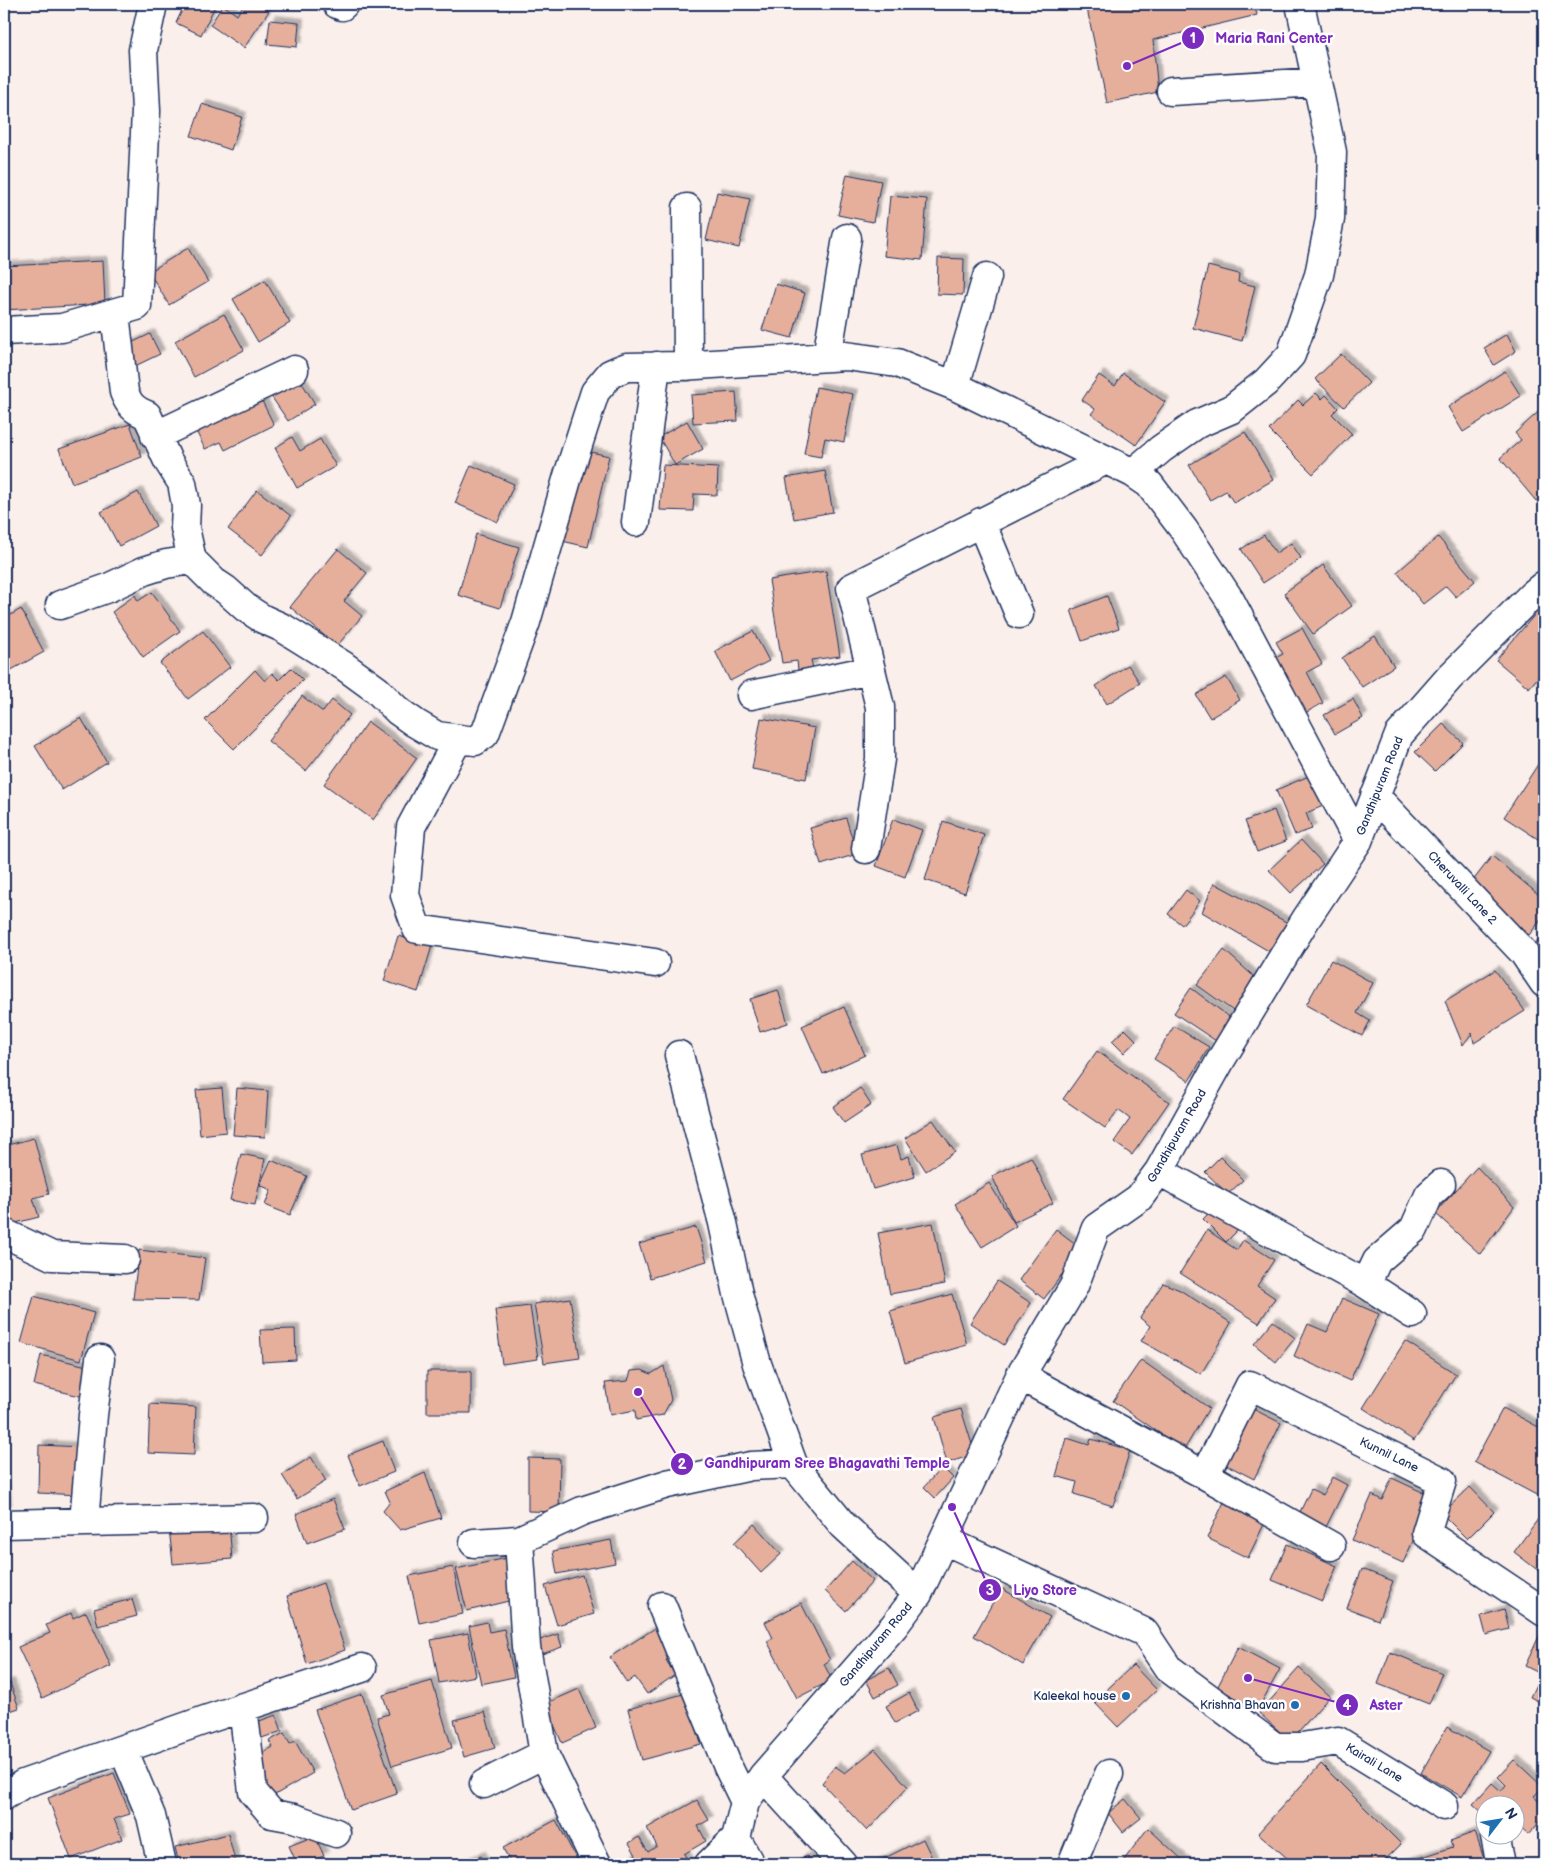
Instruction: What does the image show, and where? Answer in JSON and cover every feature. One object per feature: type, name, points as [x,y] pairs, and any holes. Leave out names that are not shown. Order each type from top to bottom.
[{"type":"street","points":[[4,331],[62,328],[137,306],[146,111],[143,50],[153,4]]},
{"type":"street","points":[[337,4],[342,6],[344,4]]},
{"type":"street","points":[[1133,473],[1161,449],[1196,424],[1232,409],[1266,382],[1291,355],[1319,276],[1330,219],[1332,152],[1300,4]]},
{"type":"street","points":[[1171,91],[1317,82]]},
{"type":"street","points":[[687,208],[688,366]]},
{"type":"street","points":[[827,357],[847,238]]},
{"type":"street","points":[[955,386],[987,277]]},
{"type":"street","points":[[115,313],[124,392],[128,403],[136,411],[147,415],[155,436],[182,483],[186,505],[185,528],[192,560],[214,582],[246,608],[263,619],[283,628],[344,666],[377,690],[398,711],[415,724],[437,736],[475,741],[485,734],[526,622],[568,476],[595,392],[610,374],[626,367],[688,366],[846,356],[897,363],[955,386],[1133,473],[1149,484],[1184,530],[1230,600],[1358,841]]},
{"type":"street","points":[[636,522],[656,366]]},
{"type":"street","points":[[155,436],[294,370]]},
{"type":"street","points":[[866,849],[880,759],[880,707],[851,588],[1106,460]]},
{"type":"street","points":[[982,522],[1019,614]]},
{"type":"street","points":[[60,605],[108,588],[144,571],[166,564],[192,560]]},
{"type":"street","name":"Gandhipuram Road","points":[[736,1838],[745,1802],[763,1776],[894,1626],[918,1594],[1020,1376],[1074,1286],[1096,1228],[1140,1198],[1159,1172],[1222,1058],[1306,919],[1358,841],[1399,735],[1450,677],[1532,594],[1544,585]]},
{"type":"street","points":[[752,695],[871,670]]},
{"type":"street","points":[[458,739],[410,826],[405,895],[417,929],[655,963]]},
{"type":"street","name":"Cheruvalli Lane 2","points":[[1375,796],[1522,952],[1544,983]]},
{"type":"street","points":[[679,1055],[724,1222],[738,1294],[757,1364],[793,1464],[843,1525],[918,1594]]},
{"type":"street","points":[[1159,1172],[1366,1284],[1412,1314]]},
{"type":"street","points":[[1366,1284],[1377,1261],[1414,1228],[1430,1195],[1441,1184]]},
{"type":"street","points":[[4,1233],[52,1256],[125,1258]]},
{"type":"street","points":[[84,1522],[93,1414],[100,1359]]},
{"type":"street","points":[[1020,1376],[1205,1475],[1331,1546]]},
{"type":"street","name":"Kunnil Lane","points":[[1205,1475],[1250,1385],[1442,1481],[1426,1533],[1544,1612]]},
{"type":"street","points":[[474,1543],[519,1540],[582,1511],[667,1484],[751,1466],[793,1464]]},
{"type":"street","points":[[4,1524],[254,1518]]},
{"type":"street","points":[[519,1540],[526,1647],[544,1754],[597,1864]]},
{"type":"street","name":"Kairali Lane","points":[[944,1540],[1144,1632],[1168,1668],[1275,1747],[1302,1748],[1338,1741],[1444,1806]]},
{"type":"street","points":[[662,1606],[728,1767],[745,1802]]},
{"type":"street","points":[[4,1796],[23,1784],[362,1668]]},
{"type":"street","points":[[243,1708],[253,1792],[272,1814],[294,1818],[336,1833]]},
{"type":"street","points":[[123,1749],[151,1816],[162,1864]]},
{"type":"street","points":[[484,1784],[544,1754]]},
{"type":"street","points":[[1072,1864],[1109,1774]]},
{"type":"street","points":[[763,1776],[842,1864]]},
{"type":"street","points":[[709,1864],[736,1838],[750,1864]]},
{"type":"street","points":[[1498,1846],[1502,1864]]},
{"type":"building","points":[[185,4],[216,4],[201,35],[176,23]]},
{"type":"building","points":[[244,4],[259,4],[269,11],[244,48],[210,25],[223,5],[237,15]]},
{"type":"building","points":[[1086,4],[1254,4],[1257,15],[1153,40],[1158,92],[1107,103]]},
{"type":"building","points":[[270,20],[299,23],[297,47],[267,44]]},
{"type":"building","points":[[202,104],[242,117],[231,150],[191,136]]},
{"type":"building","points":[[847,174],[881,181],[873,222],[838,215]]},
{"type":"building","points":[[717,192],[750,199],[739,248],[706,240]]},
{"type":"building","points":[[890,196],[927,199],[922,260],[884,256]]},
{"type":"building","points":[[188,248],[208,282],[169,305],[149,272]]},
{"type":"building","points":[[938,258],[964,259],[963,295],[937,294]]},
{"type":"building","points":[[103,261],[105,304],[4,310],[4,266]]},
{"type":"building","points":[[1208,266],[1239,274],[1238,282],[1255,286],[1242,341],[1193,328]]},
{"type":"building","points":[[265,280],[290,323],[258,342],[233,299]]},
{"type":"building","points":[[776,284],[805,293],[792,338],[762,330]]},
{"type":"building","points":[[224,314],[244,350],[194,377],[175,341]]},
{"type":"building","points":[[150,334],[160,354],[133,367],[123,347]]},
{"type":"building","points":[[1507,334],[1516,351],[1494,365],[1484,348]]},
{"type":"building","points":[[1341,354],[1369,383],[1344,407],[1315,379]]},
{"type":"building","points":[[1505,371],[1521,396],[1463,432],[1448,407]]},
{"type":"building","points":[[1123,373],[1165,402],[1136,445],[1091,414],[1095,409],[1082,400],[1099,375],[1115,386]]},
{"type":"building","points":[[299,378],[315,404],[288,421],[271,396]]},
{"type":"building","points":[[816,387],[853,394],[844,442],[825,438],[821,457],[804,454]]},
{"type":"building","points":[[736,392],[738,421],[693,423],[691,395]]},
{"type":"building","points":[[1316,393],[1322,399],[1326,395],[1338,408],[1332,414],[1352,434],[1313,474],[1269,430],[1298,400],[1303,405]]},
{"type":"building","points":[[259,395],[274,425],[225,450],[221,442],[205,449],[194,427]]},
{"type":"building","points":[[1544,407],[1544,494],[1536,501],[1500,458],[1521,440],[1515,433]]},
{"type":"building","points":[[687,421],[703,449],[675,465],[659,437]]},
{"type":"building","points":[[130,424],[142,457],[72,483],[59,449]]},
{"type":"building","points":[[1245,432],[1273,480],[1234,503],[1226,491],[1210,500],[1189,465]]},
{"type":"building","points":[[292,437],[300,451],[320,439],[336,466],[297,488],[275,448]]},
{"type":"building","points":[[582,450],[609,456],[588,547],[562,541]]},
{"type":"building","points":[[471,465],[514,484],[498,522],[455,503]]},
{"type":"building","points":[[663,465],[718,468],[717,495],[694,494],[693,511],[660,510]]},
{"type":"building","points":[[825,471],[833,512],[794,519],[786,478]]},
{"type":"building","points":[[257,490],[291,516],[262,555],[228,529]]},
{"type":"building","points":[[138,492],[156,526],[119,546],[101,512]]},
{"type":"building","points":[[476,534],[519,547],[500,608],[458,595]]},
{"type":"building","points":[[1264,535],[1276,553],[1291,543],[1301,558],[1263,583],[1241,549]]},
{"type":"building","points":[[1438,537],[1475,581],[1456,597],[1446,586],[1423,604],[1397,572]]},
{"type":"building","points":[[338,549],[367,573],[344,601],[362,616],[337,646],[290,607]]},
{"type":"building","points":[[1323,565],[1352,606],[1313,634],[1284,593]]},
{"type":"building","points":[[826,571],[840,656],[811,660],[813,668],[798,670],[797,661],[782,663],[769,580]]},
{"type":"building","points":[[152,592],[180,631],[143,657],[112,612],[135,595],[138,601]]},
{"type":"building","points":[[1107,596],[1119,628],[1082,641],[1071,610]]},
{"type":"building","points":[[1543,605],[1544,670],[1529,688],[1496,660]]},
{"type":"building","points":[[21,609],[44,652],[4,674],[4,619]]},
{"type":"building","points":[[1302,628],[1322,664],[1307,672],[1323,703],[1298,717],[1268,662],[1283,654],[1276,642]]},
{"type":"building","points":[[203,631],[230,667],[188,699],[160,663]]},
{"type":"building","points":[[753,631],[769,661],[730,681],[715,651]]},
{"type":"building","points":[[1375,636],[1394,666],[1362,687],[1342,658]]},
{"type":"building","points":[[1128,665],[1140,683],[1107,704],[1096,686]]},
{"type":"building","points":[[291,668],[303,680],[234,749],[205,720],[255,670],[265,681],[272,673],[279,680]]},
{"type":"building","points":[[1226,677],[1240,700],[1210,718],[1196,695]]},
{"type":"building","points":[[302,696],[323,712],[332,700],[350,715],[306,771],[268,741]]},
{"type":"building","points":[[1353,699],[1363,718],[1335,734],[1324,715]]},
{"type":"building","points":[[81,718],[107,762],[62,790],[35,746]]},
{"type":"building","points":[[761,718],[815,728],[806,779],[752,769]]},
{"type":"building","points":[[368,722],[417,758],[373,820],[324,784]]},
{"type":"building","points":[[1443,724],[1463,743],[1435,771],[1415,752]]},
{"type":"building","points":[[1544,755],[1544,843],[1504,817]]},
{"type":"building","points":[[1316,773],[1328,804],[1306,813],[1312,829],[1295,835],[1276,790]]},
{"type":"building","points":[[1274,810],[1286,841],[1257,852],[1245,821]]},
{"type":"building","points":[[846,818],[857,854],[821,865],[810,828]]},
{"type":"building","points":[[893,819],[922,830],[905,877],[876,866]]},
{"type":"building","points":[[943,821],[984,835],[965,893],[925,880]]},
{"type":"building","points":[[1301,840],[1323,864],[1291,893],[1269,870]]},
{"type":"building","points":[[1492,856],[1544,899],[1544,916],[1529,935],[1469,886]]},
{"type":"building","points":[[1214,883],[1288,923],[1272,953],[1202,912]]},
{"type":"building","points":[[1186,890],[1200,901],[1182,925],[1168,914]]},
{"type":"building","points":[[1544,932],[1544,966],[1528,953]]},
{"type":"building","points":[[398,936],[432,946],[418,992],[384,981]]},
{"type":"building","points":[[1224,950],[1259,981],[1236,1013],[1197,985]]},
{"type":"building","points":[[1331,960],[1373,983],[1357,1013],[1370,1021],[1362,1036],[1306,1005]]},
{"type":"building","points":[[1495,970],[1525,1011],[1474,1043],[1472,1033],[1463,1045],[1445,1001]]},
{"type":"building","points":[[1191,988],[1232,1019],[1216,1041],[1174,1013]]},
{"type":"building","points":[[778,990],[788,1023],[760,1032],[750,999]]},
{"type":"building","points":[[844,1007],[865,1055],[823,1074],[802,1026]]},
{"type":"building","points":[[1174,1026],[1209,1047],[1189,1081],[1154,1059]]},
{"type":"building","points":[[1125,1029],[1136,1040],[1124,1053],[1112,1041]]},
{"type":"building","points":[[1097,1051],[1169,1102],[1132,1155],[1114,1142],[1130,1119],[1118,1110],[1105,1128],[1063,1099]]},
{"type":"building","points":[[222,1088],[226,1132],[200,1135],[196,1090]]},
{"type":"building","points":[[237,1088],[268,1091],[265,1137],[233,1135]]},
{"type":"building","points":[[860,1088],[871,1105],[844,1123],[833,1107]]},
{"type":"building","points":[[933,1120],[955,1152],[926,1171],[905,1138]]},
{"type":"building","points":[[34,1138],[49,1194],[33,1198],[39,1217],[4,1226],[4,1146]]},
{"type":"building","points":[[897,1145],[901,1159],[909,1156],[915,1177],[873,1189],[862,1155]]},
{"type":"building","points":[[241,1154],[265,1159],[255,1205],[230,1200]]},
{"type":"building","points":[[1031,1157],[1053,1203],[1014,1222],[992,1176]]},
{"type":"building","points":[[1220,1157],[1243,1180],[1228,1194],[1205,1172]]},
{"type":"building","points":[[271,1160],[307,1176],[290,1215],[265,1205],[271,1190],[260,1185]]},
{"type":"building","points":[[1477,1167],[1514,1207],[1480,1254],[1435,1213]]},
{"type":"building","points":[[989,1183],[1016,1226],[982,1247],[955,1204]]},
{"type":"building","points":[[1218,1204],[1241,1227],[1226,1242],[1203,1219]]},
{"type":"building","points":[[933,1223],[945,1284],[890,1294],[878,1233]]},
{"type":"building","points":[[696,1227],[707,1261],[650,1278],[639,1244]]},
{"type":"building","points":[[1056,1229],[1081,1248],[1044,1299],[1019,1280]]},
{"type":"building","points":[[1207,1230],[1237,1250],[1243,1240],[1274,1260],[1257,1286],[1275,1298],[1259,1323],[1180,1273]]},
{"type":"building","points":[[139,1250],[205,1258],[199,1300],[133,1299]]},
{"type":"building","points":[[997,1281],[1031,1303],[1004,1345],[970,1323]]},
{"type":"building","points":[[1163,1283],[1180,1290],[1231,1323],[1201,1374],[1141,1341],[1150,1326],[1140,1318]]},
{"type":"building","points":[[952,1294],[967,1345],[905,1363],[890,1311]]},
{"type":"building","points":[[34,1296],[94,1313],[81,1360],[21,1343]]},
{"type":"building","points":[[570,1298],[580,1358],[544,1363],[534,1304]]},
{"type":"building","points":[[1342,1298],[1379,1314],[1350,1381],[1294,1356],[1308,1324],[1327,1332]]},
{"type":"building","points":[[530,1306],[538,1359],[502,1364],[495,1310]]},
{"type":"building","points":[[1273,1321],[1295,1338],[1276,1362],[1254,1344]]},
{"type":"building","points":[[295,1329],[296,1360],[262,1362],[260,1330]]},
{"type":"building","points":[[1405,1341],[1456,1374],[1414,1441],[1363,1408]]},
{"type":"building","points":[[41,1355],[91,1367],[84,1397],[34,1385]]},
{"type":"building","points":[[1141,1360],[1209,1408],[1184,1450],[1113,1401]]},
{"type":"building","points":[[664,1366],[671,1400],[663,1415],[636,1420],[635,1410],[610,1415],[605,1383],[628,1381],[631,1371],[642,1370],[651,1374]]},
{"type":"building","points":[[427,1371],[471,1371],[471,1413],[427,1413]]},
{"type":"building","points":[[150,1404],[196,1407],[194,1455],[148,1453]]},
{"type":"building","points":[[1503,1408],[1544,1430],[1544,1494],[1542,1498],[1474,1462]]},
{"type":"building","points":[[961,1409],[975,1454],[947,1463],[934,1417]]},
{"type":"building","points":[[1253,1409],[1281,1423],[1254,1479],[1225,1464]]},
{"type":"building","points":[[1067,1438],[1089,1445],[1091,1439],[1130,1450],[1113,1506],[1074,1494],[1077,1482],[1056,1476]]},
{"type":"building","points":[[383,1441],[394,1472],[360,1486],[348,1455]]},
{"type":"building","points":[[39,1445],[83,1447],[81,1495],[38,1493]]},
{"type":"building","points":[[311,1457],[326,1481],[297,1499],[282,1475]]},
{"type":"building","points":[[528,1458],[560,1459],[559,1512],[528,1511]]},
{"type":"building","points":[[942,1467],[953,1478],[935,1498],[924,1487]]},
{"type":"building","points":[[425,1473],[441,1518],[400,1530],[383,1511],[390,1502],[385,1491]]},
{"type":"building","points":[[1332,1477],[1347,1485],[1324,1531],[1297,1518],[1311,1489],[1323,1495]]},
{"type":"building","points":[[1392,1478],[1433,1497],[1403,1563],[1352,1540],[1372,1495],[1382,1500]]},
{"type":"building","points":[[4,1479],[7,1509],[4,1510]]},
{"type":"building","points":[[1470,1487],[1494,1512],[1467,1539],[1442,1514]]},
{"type":"building","points":[[333,1499],[345,1529],[307,1543],[296,1514]]},
{"type":"building","points":[[1224,1502],[1265,1522],[1248,1558],[1207,1538]]},
{"type":"building","points":[[1544,1511],[1544,1575],[1514,1552]]},
{"type":"building","points":[[229,1523],[232,1559],[173,1564],[169,1528]]},
{"type":"building","points":[[754,1524],[781,1554],[761,1573],[734,1543]]},
{"type":"building","points":[[611,1540],[615,1563],[557,1574],[553,1551]]},
{"type":"building","points":[[1287,1544],[1337,1566],[1322,1601],[1272,1580]]},
{"type":"building","points":[[507,1558],[517,1599],[467,1611],[456,1569]]},
{"type":"building","points":[[852,1561],[873,1581],[846,1611],[825,1591]]},
{"type":"building","points":[[453,1567],[463,1614],[419,1623],[409,1576]]},
{"type":"building","points":[[1362,1569],[1393,1581],[1378,1620],[1347,1608]]},
{"type":"building","points":[[582,1575],[594,1614],[557,1625],[545,1586]]},
{"type":"building","points":[[323,1583],[345,1650],[307,1664],[287,1596]]},
{"type":"building","points":[[1001,1588],[1050,1617],[1023,1665],[974,1636]]},
{"type":"building","points":[[132,1599],[137,1616],[98,1626],[94,1609]]},
{"type":"building","points":[[801,1603],[830,1660],[824,1664],[832,1680],[797,1698],[767,1641],[773,1638],[765,1622]]},
{"type":"building","points":[[1504,1609],[1509,1629],[1486,1635],[1481,1616]]},
{"type":"building","points":[[86,1612],[111,1666],[42,1698],[18,1647],[50,1633],[46,1625],[71,1613],[73,1618]]},
{"type":"building","points":[[487,1622],[489,1632],[504,1629],[514,1677],[481,1684],[469,1626]]},
{"type":"building","points":[[663,1623],[681,1651],[666,1660],[675,1675],[647,1694],[635,1677],[627,1683],[610,1657]]},
{"type":"building","points":[[1542,1630],[1544,1631],[1544,1704],[1530,1697],[1541,1674],[1525,1666]]},
{"type":"building","points":[[468,1633],[476,1676],[439,1683],[431,1640]]},
{"type":"building","points":[[558,1634],[562,1647],[542,1654],[537,1641]]},
{"type":"building","points":[[1238,1647],[1280,1669],[1258,1709],[1217,1688]]},
{"type":"building","points":[[1390,1652],[1442,1673],[1429,1704],[1378,1684]]},
{"type":"building","name":"Kaleekal house","points":[[1133,1665],[1157,1690],[1118,1727],[1094,1702]]},
{"type":"building","points":[[889,1668],[898,1685],[875,1697],[866,1680]]},
{"type":"building","name":"Krishna Bhavan","points":[[1299,1668],[1330,1696],[1290,1741],[1259,1713]]},
{"type":"building","points":[[432,1681],[452,1748],[392,1766],[377,1717],[389,1714],[383,1695]]},
{"type":"building","points":[[10,1683],[19,1708],[4,1713],[4,1685]]},
{"type":"building","points":[[579,1689],[596,1728],[562,1743],[545,1704]]},
{"type":"building","points":[[687,1693],[701,1744],[642,1760],[628,1709]]},
{"type":"building","points":[[909,1693],[918,1711],[895,1723],[886,1706]]},
{"type":"building","points":[[362,1694],[397,1794],[351,1810],[315,1710]]},
{"type":"building","points":[[485,1712],[495,1748],[464,1757],[454,1720]]},
{"type":"building","points":[[276,1715],[282,1731],[259,1739],[254,1723]]},
{"type":"building","points":[[1447,1727],[1489,1751],[1462,1797],[1421,1773]]},
{"type":"building","points":[[284,1733],[290,1744],[295,1741],[313,1773],[266,1800],[256,1782],[265,1776],[254,1758],[273,1747],[269,1741]]},
{"type":"building","points":[[875,1749],[908,1787],[867,1831],[822,1783],[835,1766],[845,1773]]},
{"type":"building","points":[[1514,1760],[1543,1787],[1534,1796],[1544,1805],[1544,1817],[1528,1835],[1526,1833],[1526,1796],[1480,1796],[1492,1783],[1501,1791],[1506,1785],[1498,1777]]},
{"type":"building","points":[[1321,1764],[1401,1844],[1381,1864],[1294,1864],[1258,1833]]},
{"type":"building","points":[[114,1773],[130,1814],[114,1819],[122,1839],[71,1859],[48,1798]]},
{"type":"building","points":[[1125,1799],[1141,1818],[1123,1832],[1108,1813]]},
{"type":"building","points":[[697,1800],[709,1820],[698,1826],[706,1841],[684,1854],[690,1864],[631,1864],[628,1859],[636,1855],[629,1843],[639,1837],[648,1852],[657,1846],[647,1828]]},
{"type":"building","points":[[556,1820],[577,1860],[570,1864],[511,1864],[503,1848]]},
{"type":"building","points":[[1148,1828],[1187,1864],[1121,1864]]},
{"type":"building","points":[[1475,1832],[1476,1846],[1480,1846],[1485,1862],[1478,1864],[1401,1864],[1453,1847],[1450,1841]]},
{"type":"building","points":[[228,1834],[236,1864],[179,1864],[175,1847]]},
{"type":"building","points":[[315,1836],[324,1856],[304,1864],[297,1864],[289,1846]]},
{"type":"building","points":[[923,1839],[935,1864],[873,1864]]},
{"type":"building","points":[[481,1856],[484,1864],[460,1864]]},
{"type":"building","points":[[807,1856],[812,1864],[794,1864]]},
{"type":"building","points":[[1543,1859],[1544,1864],[1535,1864]]},
{"type":"place","name":"Maria Rani Center","points":[[1127,66]]},
{"type":"place","name":"Gandhipuram Sree Bhagavathi Temple","points":[[638,1392]]},
{"type":"place","name":"Liyo Store","points":[[952,1507]]},
{"type":"place","name":"Aster","points":[[1248,1678]]},
{"type":"place","name":"Kaleekal house","points":[[1126,1696]]},
{"type":"place","name":"Krishna Bhavan","points":[[1295,1705]]}]
